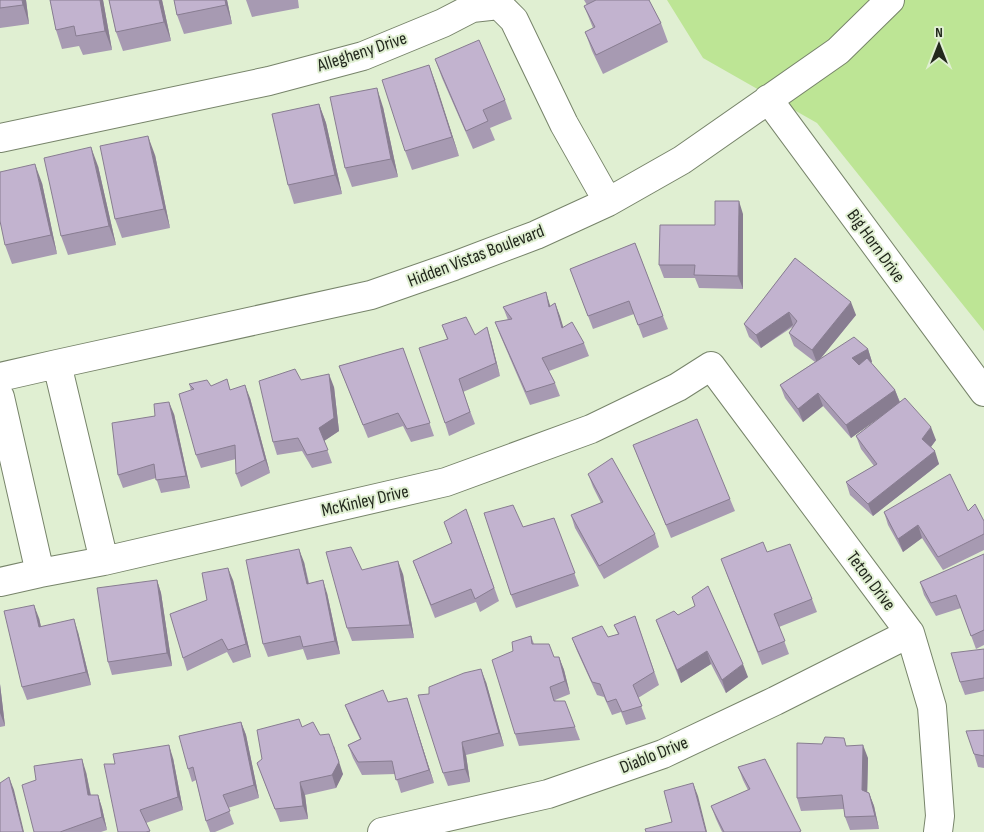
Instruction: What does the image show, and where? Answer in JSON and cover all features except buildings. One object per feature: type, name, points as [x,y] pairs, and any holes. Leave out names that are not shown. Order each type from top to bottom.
[{"type":"street","name":"Hidden Vistas Boulevard","points":[[0,378],[371,295],[536,235],[608,202],[682,160],[838,51],[890,0]]},
{"type":"street","name":"Allegheny Drive","points":[[0,138],[269,81],[363,56],[443,24],[472,8],[499,5],[514,20],[564,124],[608,202]]},
{"type":"street","name":"Big Horn Drive","points":[[768,99],[984,392]]},
{"type":"street","points":[[57,364],[104,561]]},
{"type":"street","name":"McKinley Drive","points":[[0,582],[40,572],[104,561],[446,482],[591,429],[678,387],[712,366]]},
{"type":"street","name":"Teton Drive","points":[[712,366],[910,633],[932,707],[940,816],[938,832]]},
{"type":"street","points":[[0,397],[40,572]]},
{"type":"street","name":"Diablo Drive","points":[[382,832],[548,794],[663,754],[789,694],[910,633]]},
{"type":"green space","points":[[667,0],[984,0],[984,331],[817,123],[703,58]]}]
